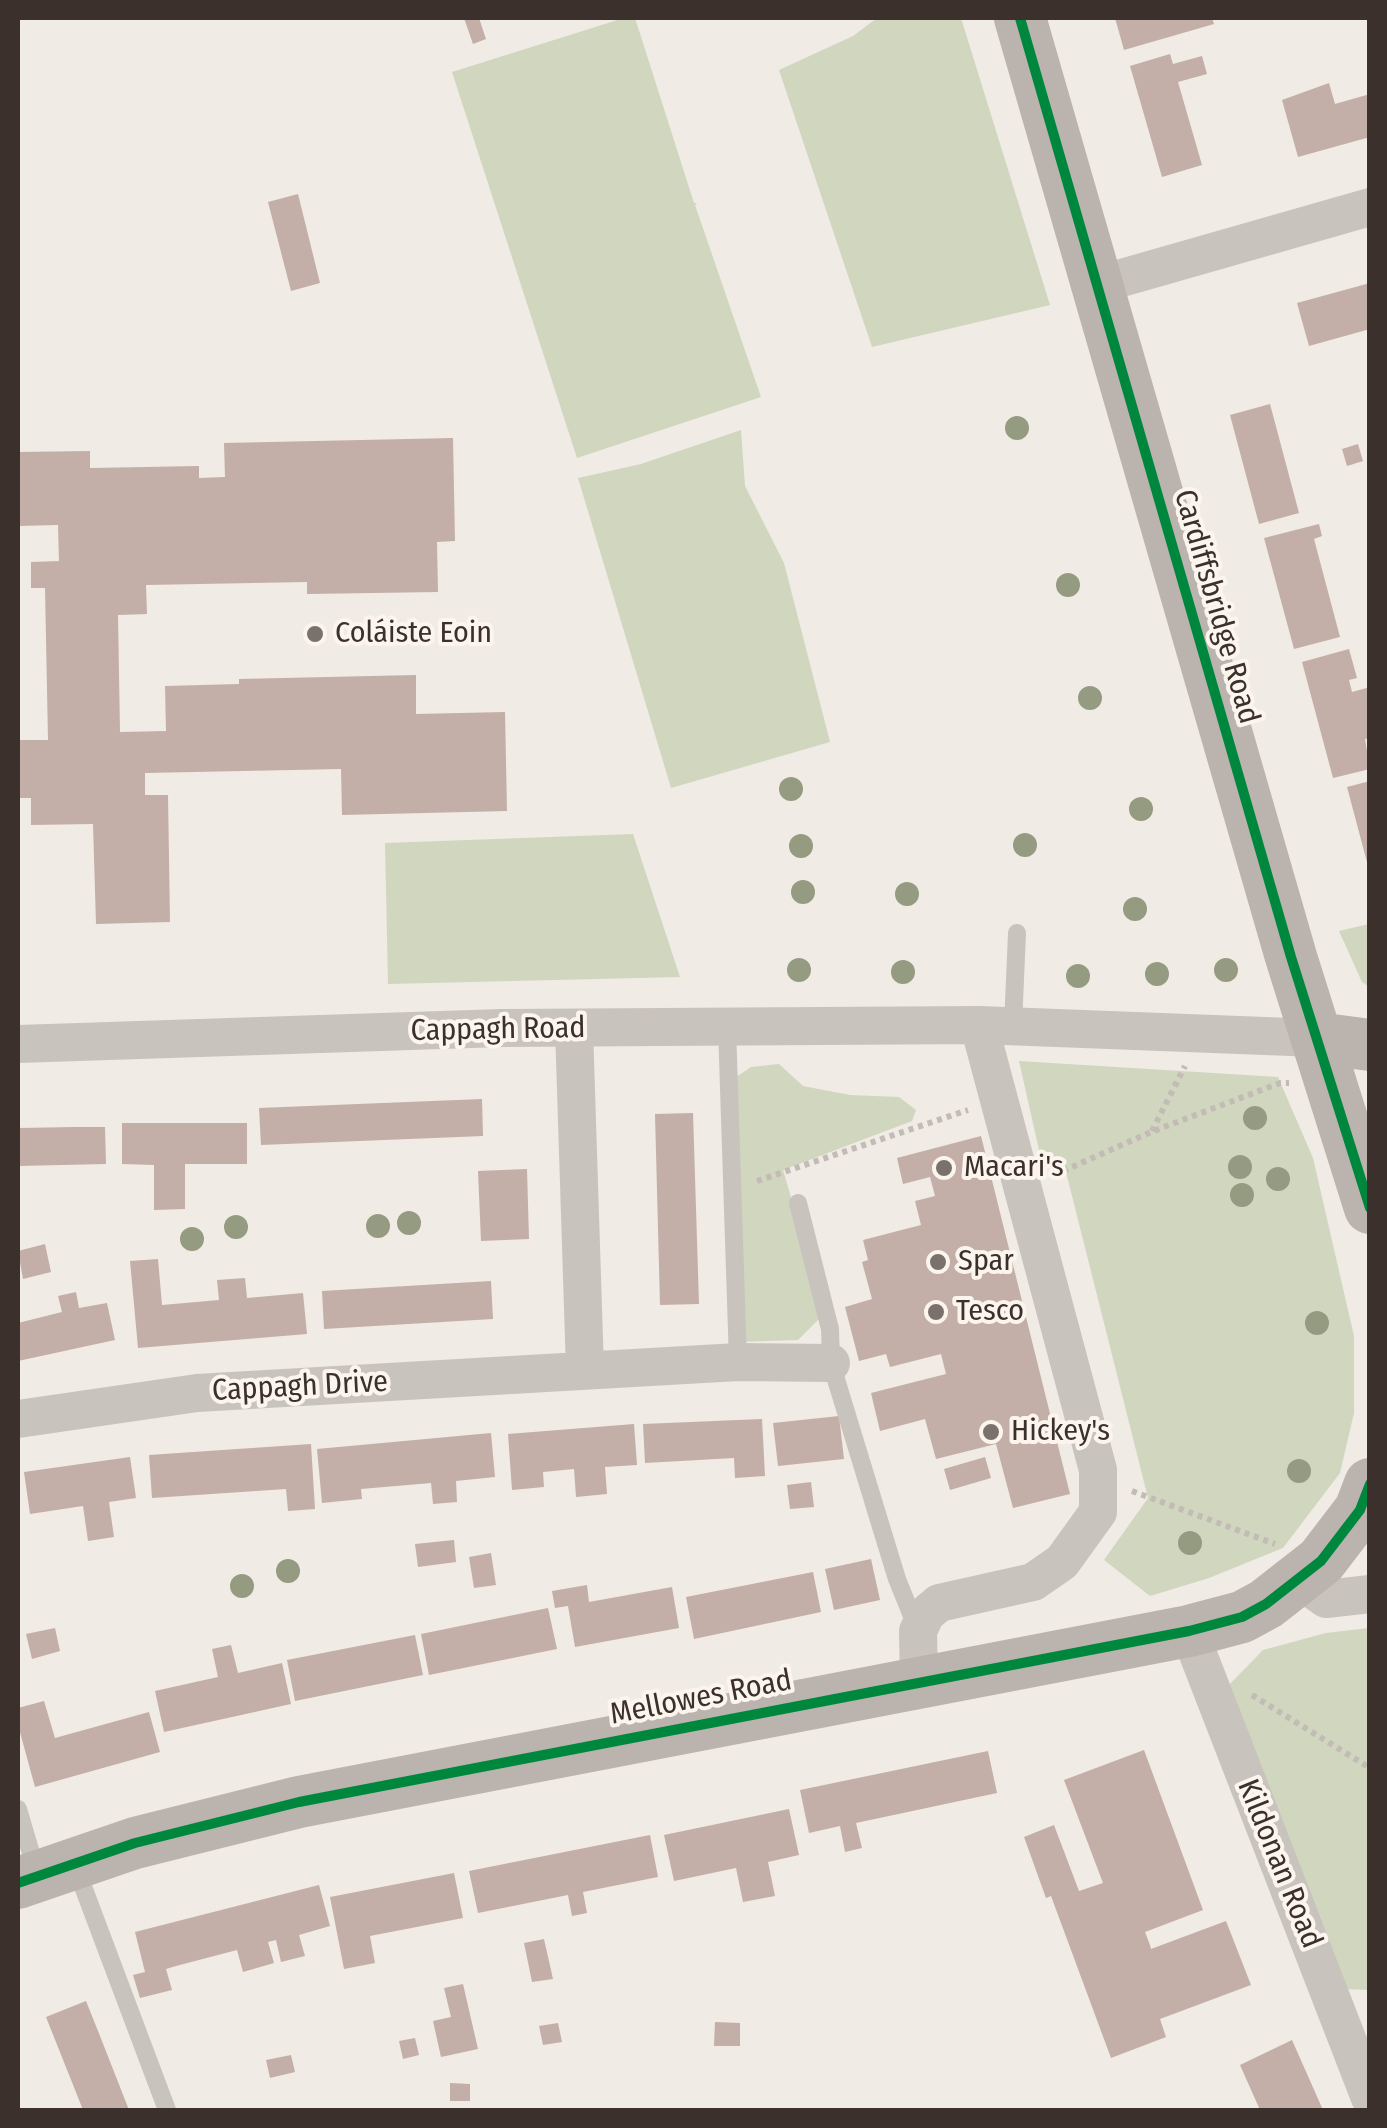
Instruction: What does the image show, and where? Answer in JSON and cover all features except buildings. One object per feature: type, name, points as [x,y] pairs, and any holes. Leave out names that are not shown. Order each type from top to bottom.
[{"type":"main road","name":"Cardiffsbridge Road","points":[[1020,18],[1316,1038],[1370,1208]]},
{"type":"main road","name":"Cappagh Road","points":[[1316,1038],[1370,1044]]},
{"type":"main road","name":"Mellowes Road","points":[[43,1874],[134,1843],[299,1802],[1189,1631],[1242,1616],[1310,1570],[1365,1498]]},
{"type":"street","points":[[1097,285],[1370,207]]},
{"type":"street","points":[[919,1682],[918,1631],[926,1614],[940,1603],[1033,1582],[1062,1562],[1098,1512],[1098,1478],[999,1100],[996,1026]]},
{"type":"street","name":"Cappagh Road","points":[[18,1044],[502,1028],[996,1026],[1316,1038]]},
{"type":"street","points":[[574,1028],[585,1370]]},
{"type":"street","name":"Cappagh Drive","points":[[18,1419],[197,1393],[738,1362],[831,1364]]},
{"type":"street","points":[[1310,1570],[1326,1599],[1370,1594]]},
{"type":"street","name":"Kildonan Road","points":[[1189,1631],[1354,2012],[1370,2098]]},
{"type":"lane","points":[[996,1026],[1017,933]]},
{"type":"lane","points":[[727,1027],[738,1362]]},
{"type":"lane","points":[[798,1203],[830,1330],[831,1364],[897,1579],[918,1631]]},
{"type":"lane","points":[[18,1808],[43,1874],[167,2110]]},
{"type":"path","points":[[1151,1132],[1188,1060]]},
{"type":"path","points":[[1023,1189],[1151,1132],[1280,1083],[1290,1084]]},
{"type":"path","points":[[733,1192],[783,1170],[999,1100]]},
{"type":"path","points":[[1098,1478],[1310,1570]]},
{"type":"path","points":[[1217,1703],[1254,1694],[1370,1768]]},
{"type":"green space","points":[[624,18],[635,18],[761,397],[577,458],[452,72]]},
{"type":"green space","points":[[877,18],[961,18],[1050,305],[872,347],[779,70],[853,36]]},
{"type":"green space","points":[[741,430],[745,486],[784,563],[830,742],[671,788],[578,478],[641,464]]},
{"type":"green space","points":[[633,834],[680,977],[388,984],[385,843]]},
{"type":"green space","points":[[1370,924],[1369,987],[1362,982],[1339,931]]},
{"type":"green space","points":[[1019,1061],[1278,1077],[1313,1158],[1354,1336],[1354,1413],[1340,1473],[1283,1548],[1209,1578],[1150,1596],[1104,1560],[1148,1498],[1066,1172],[1039,1150]]},
{"type":"green space","points":[[779,1064],[803,1086],[850,1095],[899,1097],[916,1110],[912,1121],[783,1170],[825,1313],[798,1340],[737,1342],[729,1082],[751,1067]]},
{"type":"green space","points":[[1369,1628],[1369,1990],[1343,1989],[1229,1685],[1263,1650],[1326,1633]]},
{"type":"cycle path","points":[[1020,18],[1291,957],[1370,1208]]},
{"type":"cycle path","points":[[18,1883],[135,1843],[299,1802],[1189,1631],[1242,1617],[1266,1604],[1321,1561],[1360,1510],[1370,1484]]},
{"type":"place","name":"Coláiste Eoin","points":[[315,634]]},
{"type":"place","name":"Macari's","points":[[944,1168]]},
{"type":"place","name":"Spar","points":[[938,1262]]},
{"type":"place","name":"Tesco","points":[[936,1312]]},
{"type":"place","name":"Hickey's","points":[[991,1432]]}]
